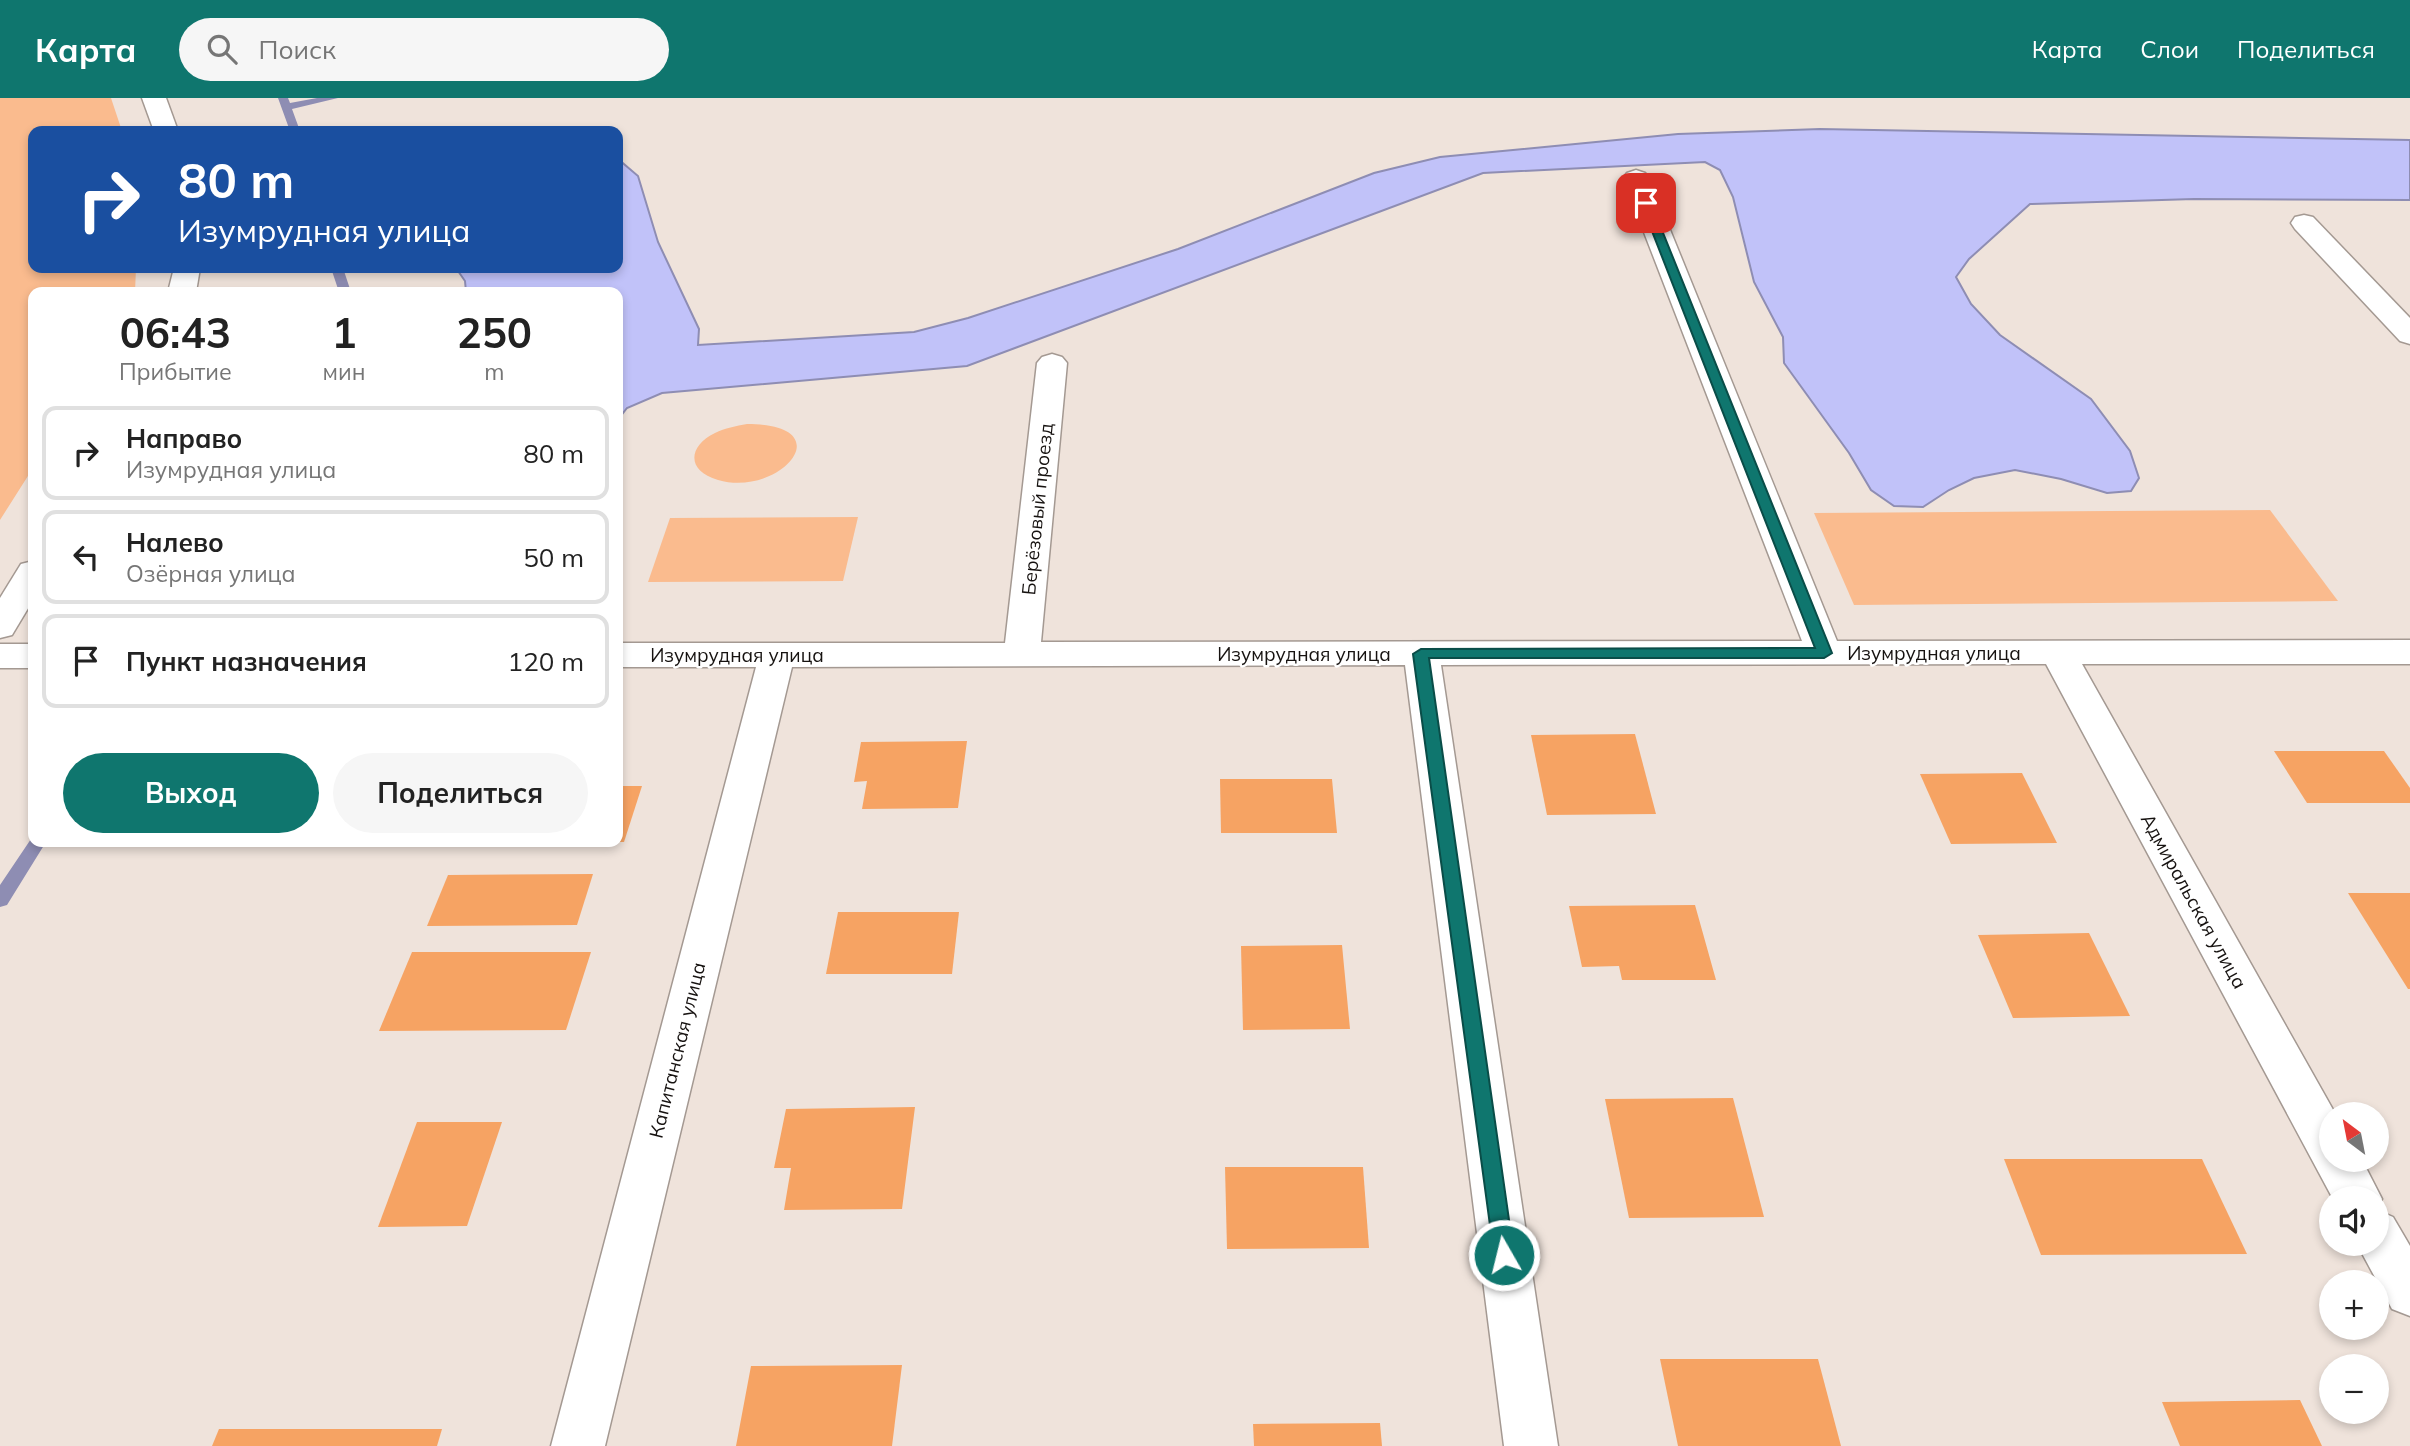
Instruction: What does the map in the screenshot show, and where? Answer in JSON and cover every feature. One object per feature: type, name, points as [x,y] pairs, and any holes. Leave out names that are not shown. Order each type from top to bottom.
[{"type":"street","points":[[154,98],[164,126]]},
{"type":"street","points":[[1636,178],[1824,653]]},
{"type":"street","points":[[2304,223],[2410,335]]},
{"type":"street","name":"Берёзовый проезд","points":[[1023,654],[1052,363]]},
{"type":"street","points":[[0,627],[28,580]]},
{"type":"street","name":"Изумрудная улица","points":[[623,655],[2410,652]]},
{"type":"street","name":"Адмиральская улица","points":[[2058,653],[2319,1127]]},
{"type":"street","points":[[1421,654],[1531,1446]]},
{"type":"street","name":"Капитанская улица","points":[[578,1446],[777,655]]},
{"type":"street","points":[[0,656],[28,656]]},
{"type":"street","points":[[2389,1255],[2410,1293]]},
{"type":"shaded area","points":[[0,98],[111,98],[120,126],[28,126],[28,273],[136,273],[135,287],[28,287],[28,476],[0,520]]},
{"type":"shaded area","points":[[747,424],[776,427],[792,435],[797,446],[792,459],[780,470],[762,479],[741,483],[718,480],[700,471],[694,458],[706,438],[719,431]]},
{"type":"shaded area","points":[[2270,510],[2338,601],[1854,605],[1814,513]]},
{"type":"shaded area","points":[[858,517],[843,581],[648,582],[670,518]]},
{"type":"water","points":[[1820,129],[2410,140],[2410,200],[2194,199],[2030,204],[1969,259],[1956,277],[1971,304],[2000,335],[2091,399],[2130,451],[2139,478],[2131,491],[2107,493],[2061,479],[2015,470],[1974,478],[1923,507],[1894,506],[1871,490],[1849,453],[1784,363],[1783,337],[1754,282],[1733,197],[1720,170],[1705,162],[1483,173],[967,366],[662,393],[627,408],[623,413],[623,287],[466,287],[459,273],[623,273],[623,163],[638,176],[658,242],[699,329],[698,345],[914,332],[968,318],[1178,249],[1374,173],[1440,157],[1678,134]]},
{"type":"building","points":[[1635,734],[1656,814],[1547,815],[1531,735]]},
{"type":"building","points":[[967,741],[958,808],[862,809],[867,781],[854,782],[861,742]]},
{"type":"building","points":[[2274,751],[2384,751],[2410,788],[2410,803],[2307,803]]},
{"type":"building","points":[[2022,773],[2057,843],[1951,844],[1920,774]]},
{"type":"building","points":[[1220,779],[1332,779],[1337,833],[1221,833]]},
{"type":"building","points":[[623,786],[642,786],[624,842]]},
{"type":"building","points":[[593,874],[577,925],[427,926],[448,875]]},
{"type":"building","points":[[2348,893],[2410,893],[2410,989],[2408,989]]},
{"type":"building","points":[[1695,905],[1716,980],[1622,980],[1619,966],[1582,967],[1569,906]]},
{"type":"building","points":[[838,912],[959,912],[952,974],[826,974]]},
{"type":"building","points":[[2089,933],[2130,1016],[2013,1018],[1978,935]]},
{"type":"building","points":[[1342,945],[1350,1029],[1243,1030],[1241,946]]},
{"type":"building","points":[[412,952],[591,952],[566,1030],[379,1031]]},
{"type":"building","points":[[1733,1098],[1764,1217],[1629,1218],[1605,1099]]},
{"type":"building","points":[[915,1107],[902,1209],[784,1210],[791,1168],[774,1168],[786,1109]]},
{"type":"building","points":[[417,1122],[502,1122],[467,1226],[378,1227]]},
{"type":"building","points":[[2004,1159],[2202,1159],[2247,1254],[2041,1255]]},
{"type":"building","points":[[1225,1167],[1363,1167],[1369,1248],[1227,1249]]},
{"type":"building","points":[[1660,1359],[1818,1359],[1841,1446],[1678,1446]]},
{"type":"building","points":[[902,1365],[892,1446],[736,1446],[751,1366]]},
{"type":"building","points":[[2300,1400],[2322,1446],[2180,1446],[2162,1402]]},
{"type":"building","points":[[1380,1423],[1382,1446],[1254,1446],[1253,1424]]},
{"type":"building","points":[[219,1429],[442,1429],[437,1446],[212,1446]]},
{"type":"waterway","points":[[283,98],[293,126]]},
{"type":"waterway","points":[[287,107],[333,98]]},
{"type":"waterway","points":[[339,273],[343,287]]},
{"type":"waterway","points":[[0,900],[34,847]]},
{"type":"route","points":[[1504,1255],[1421,654],[1824,653],[1646,203]]}]
